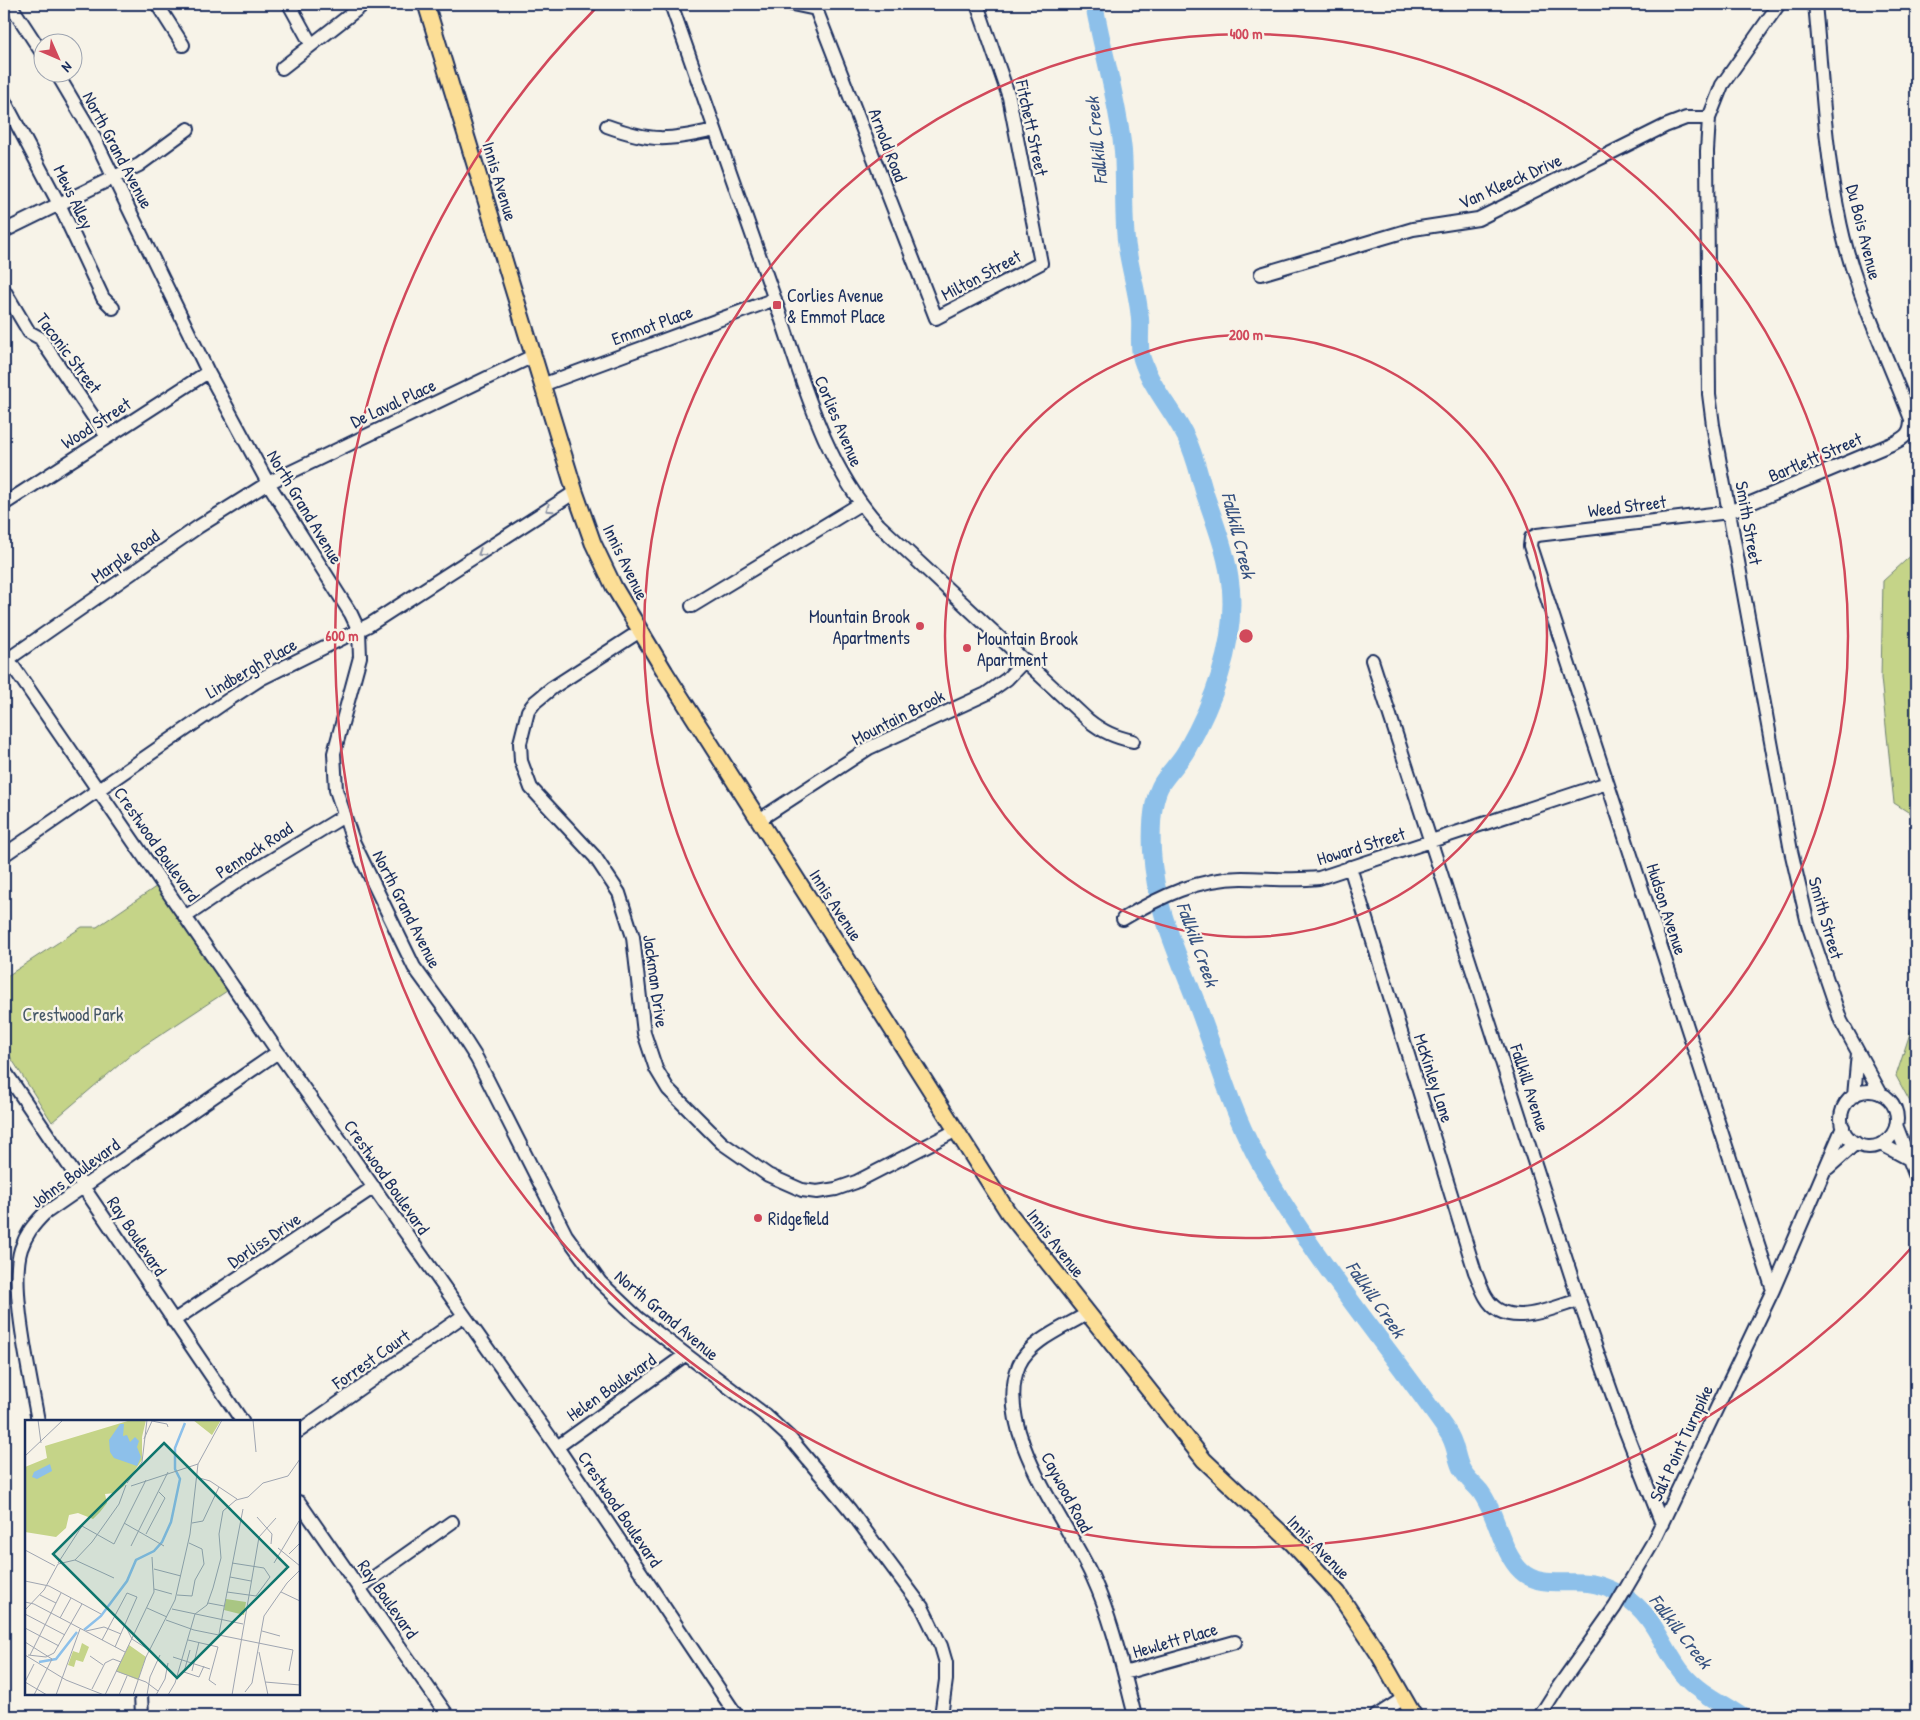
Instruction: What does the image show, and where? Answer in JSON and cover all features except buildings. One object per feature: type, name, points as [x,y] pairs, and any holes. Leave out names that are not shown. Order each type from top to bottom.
[{"type":"main road","name":"Innis Avenue","points":[[426,4],[576,492],[593,543],[614,587],[640,632],[758,820],[851,962],[955,1131],[1008,1212],[1204,1460],[1298,1549],[1338,1592],[1378,1652],[1414,1716]]},
{"type":"street","points":[[10,4],[32,37]]},
{"type":"street","points":[[157,4],[183,45]]},
{"type":"street","points":[[289,4],[311,44]]},
{"type":"street","points":[[282,68],[364,4]]},
{"type":"street","name":"Corlies Avenue","points":[[671,4],[806,391],[843,478],[860,504],[896,541],[1102,731],[1116,738],[1133,741]]},
{"type":"street","name":"Arnold Road","points":[[792,4],[815,6],[936,318]]},
{"type":"street","name":"Fitchett Street","points":[[977,4],[1009,96],[1041,263]]},
{"type":"street","name":"Smith Street","points":[[1779,4],[1722,84],[1710,118],[1707,151],[1708,371],[1713,425],[1800,896],[1841,1021],[1881,1094]]},
{"type":"street","name":"Du Bois Avenue","points":[[1815,4],[1838,212],[1849,254],[1885,358],[1911,419],[1911,430]]},
{"type":"street","name":"North Grand Avenue","points":[[62,82],[92,133],[208,372],[268,483],[359,631],[360,657],[334,753],[336,790],[353,841],[383,907],[414,967],[449,1015],[477,1059],[566,1235],[585,1264],[611,1294],[685,1356],[764,1414],[789,1437],[850,1510],[922,1607],[941,1646],[946,1663],[946,1680],[941,1716]]},
{"type":"street","name":"Mews Alley","points":[[4,100],[59,204],[103,298],[113,308]]},
{"type":"street","name":"Van Kleeck Drive","points":[[1261,274],[1413,228],[1463,223],[1478,219],[1665,126],[1686,118],[1710,118]]},
{"type":"street","points":[[607,126],[651,139],[671,139],[715,130]]},
{"type":"street","points":[[4,231],[139,165],[188,129]]},
{"type":"street","name":"Milton Street","points":[[936,318],[1041,263]]},
{"type":"street","name":"Taconic Street","points":[[4,290],[29,332],[40,338],[107,437]]},
{"type":"street","name":"Emmot Place","points":[[542,385],[775,299]]},
{"type":"street","name":"De Laval Place","points":[[268,483],[533,356]]},
{"type":"street","name":"Wood Street","points":[[4,504],[208,372]]},
{"type":"street","name":"Bartlett Street","points":[[1729,512],[1894,443],[1904,438],[1911,430]]},
{"type":"street","name":"Marple Road","points":[[6,660],[198,527],[268,483]]},
{"type":"street","name":"Lindbergh Place","points":[[4,855],[262,678],[359,631],[576,492]]},
{"type":"street","points":[[692,606],[860,504]]},
{"type":"street","name":"Weed Street","points":[[1531,538],[1537,534],[1729,512]]},
{"type":"street","name":"Hudson Avenue","points":[[1531,538],[1530,546],[1773,1290]]},
{"type":"street","name":"Jackman Drive","points":[[640,632],[552,688],[535,702],[528,712],[522,728],[521,762],[532,788],[595,857],[619,893],[633,937],[644,1033],[656,1069],[668,1089],[722,1143],[768,1174],[802,1190],[827,1190],[856,1182],[955,1131]]},
{"type":"street","name":"Crestwood Boulevard","points":[[6,660],[278,1052],[556,1447],[737,1716]]},
{"type":"street","name":"Mountain Brook","points":[[758,820],[870,748],[986,694],[1007,679],[1024,660]]},
{"type":"street","name":"Fallkill Avenue","points":[[1372,660],[1579,1300],[1622,1422],[1662,1524]]},
{"type":"street","name":"Howard Street","points":[[1123,919],[1151,902],[1209,881],[1241,878],[1296,881],[1319,878],[1431,843],[1607,783]]},
{"type":"street","name":"Pennock Road","points":[[185,917],[247,875],[344,816]]},
{"type":"street","name":"McKinley Lane","points":[[1350,867],[1475,1272],[1486,1299],[1497,1309],[1518,1316],[1579,1300]]},
{"type":"street","name":"Johns Boulevard","points":[[38,1420],[23,1332],[18,1275],[20,1251],[30,1228],[39,1218],[82,1187],[278,1052]]},
{"type":"street","points":[[1854,1096],[1858,1052]]},
{"type":"street","name":"Ray Boulevard","points":[[4,1070],[241,1420]]},
{"type":"street","points":[[1896,1125],[1891,1136],[1881,1144],[1873,1146],[1856,1143],[1843,1127],[1843,1110],[1854,1096],[1867,1091],[1881,1094],[1894,1107],[1896,1125],[1916,1177]]},
{"type":"street","name":"Salt Point Turnpike","points":[[1540,1716],[1615,1607],[1662,1524],[1773,1290],[1843,1127]]},
{"type":"street","name":"Salt Point Turnpike","points":[[1826,1169],[1856,1143]]},
{"type":"street","points":[[1881,1144],[1909,1159]]},
{"type":"street","name":"Dorliss Drive","points":[[173,1321],[374,1187]]},
{"type":"street","name":"Caywood Road","points":[[1088,1313],[1028,1350],[1020,1363],[1015,1378],[1013,1406],[1018,1434],[1029,1459],[1093,1577],[1108,1615],[1135,1716]]},
{"type":"street","name":"Forrest Court","points":[[300,1430],[463,1316]]},
{"type":"street","name":"Helen Boulevard","points":[[556,1447],[685,1356]]},
{"type":"street","name":"Ray Boulevard","points":[[300,1503],[448,1716]]},
{"type":"street","points":[[360,1587],[452,1522]]},
{"type":"street","name":"Hewlett Place","points":[[1124,1673],[1235,1642]]},
{"type":"street","points":[[141,1695],[142,1716]]},
{"type":"street","points":[[1376,1716],[1404,1698]]},
{"type":"green space","points":[[1916,551],[1916,817],[1894,803],[1881,678],[1883,581]]},
{"type":"green space","name":"Crestwood Park","points":[[160,884],[230,989],[133,1053],[52,1122],[4,1047],[4,978],[82,927],[97,927]]},
{"type":"green space","points":[[1916,1015],[1916,1113],[1896,1076]]},
{"type":"waterway","name":"Fallkill Creek","points":[[1094,4],[1121,132],[1124,162],[1126,240],[1139,309],[1142,359],[1156,389],[1181,427],[1189,444],[1221,541],[1231,590],[1230,632],[1214,694],[1183,755],[1158,790],[1152,816],[1152,851],[1161,907],[1172,942],[1201,1014],[1229,1094],[1254,1152],[1298,1225],[1346,1295],[1450,1436],[1461,1468],[1486,1500],[1514,1563],[1521,1571],[1536,1580],[1593,1584],[1607,1588],[1625,1597],[1644,1613],[1684,1675],[1704,1692],[1741,1716]]},
{"type":"place","name":"Corlies Avenue & Emmot Place","points":[[777,305]]},
{"type":"place","name":"Mountain Brook Apartments","points":[[920,626]]},
{"type":"place","name":"Mountain Brook Apartment","points":[[967,648]]},
{"type":"place","name":"Ridgefield","points":[[758,1218]]}]
